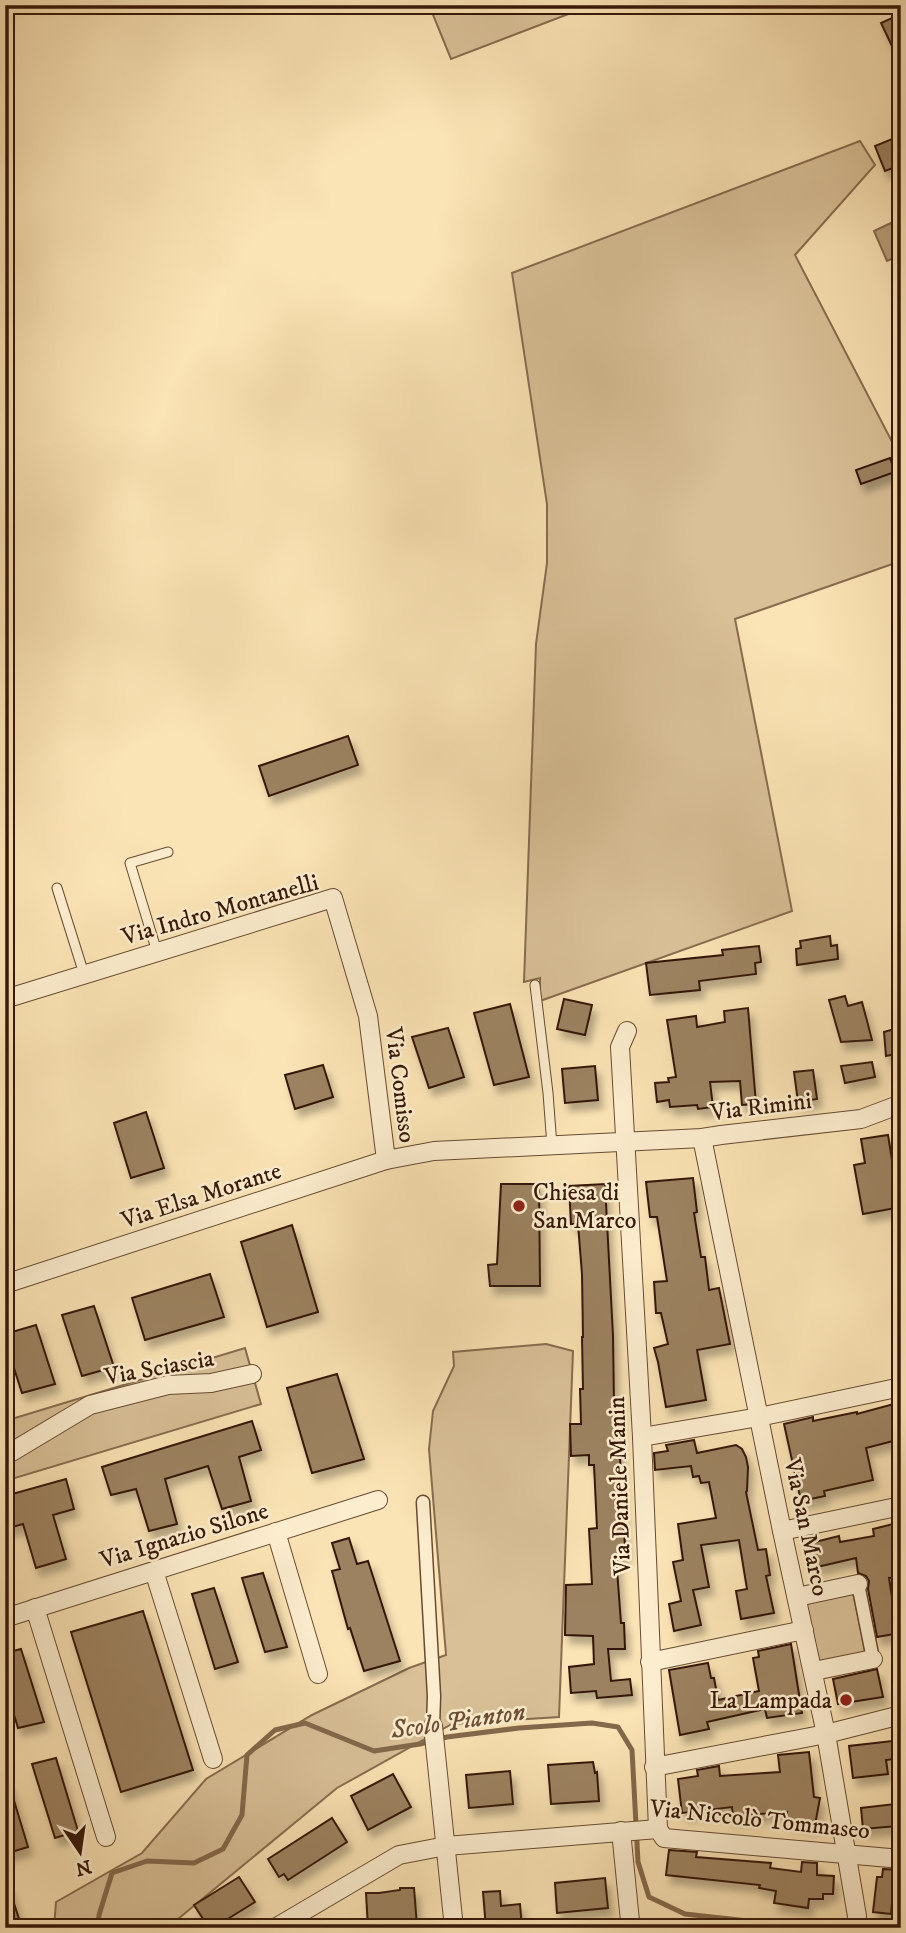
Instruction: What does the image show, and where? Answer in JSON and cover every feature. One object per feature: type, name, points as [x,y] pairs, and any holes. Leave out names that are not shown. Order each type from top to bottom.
[{"type":"street","name":"Via Indro Montanelli","points":[[5,999],[333,898],[368,1016]]},
{"type":"street","name":"Via Comisso","points":[[368,1016],[386,1160]]},
{"type":"street","points":[[625,1142],[620,1047],[627,1031]]},
{"type":"street","name":"Via Rimini","points":[[412,1154],[702,1138],[861,1119],[901,1104]]},
{"type":"street","name":"Via San Marco","points":[[702,1138],[782,1531],[814,1671],[847,1854],[856,1922]]},
{"type":"street","name":"Via Daniele Manin","points":[[625,1142],[642,1437],[654,1829]]},
{"type":"street","name":"Via Elsa Morante","points":[[5,1284],[386,1160],[412,1154]]},
{"type":"street","name":"Via Sciascia","points":[[5,1456],[90,1405],[168,1385],[211,1382],[253,1374]]},
{"type":"street","points":[[642,1437],[759,1417],[901,1387]]},
{"type":"street","name":"Via Ignazio Silone","points":[[5,1618],[378,1500]]},
{"type":"street","points":[[423,1502],[434,1696],[433,1726],[454,1928]]},
{"type":"street","points":[[782,1531],[901,1506]]},
{"type":"street","points":[[276,1532],[318,1674]]},
{"type":"street","points":[[154,1571],[213,1759]]},
{"type":"street","points":[[797,1597],[858,1584],[873,1659],[814,1671]]},
{"type":"street","points":[[35,1608],[106,1837]]},
{"type":"street","points":[[650,1662],[804,1630]]},
{"type":"street","points":[[654,1767],[826,1734],[901,1715]]},
{"type":"street","name":"Via Niccolò Tommaseo","points":[[275,1928],[399,1855],[446,1846],[654,1829],[664,1838],[901,1859]]},
{"type":"street","points":[[624,1831],[630,1921],[635,1928]]},
{"type":"lane","points":[[157,952],[130,863],[169,852]]},
{"type":"lane","points":[[57,888],[84,974]]},
{"type":"lane","points":[[535,985],[552,1146]]},
{"type":"shaded area","points":[[429,5],[592,5],[451,59]]},
{"type":"shaded area","points":[[860,141],[875,165],[795,255],[901,459],[901,561],[735,619],[792,911],[540,1001],[540,978],[524,982],[536,644],[547,563],[547,504],[512,273]]},
{"type":"shaded area","points":[[891,223],[894,232],[901,229],[901,255],[887,261],[874,231]]},
{"type":"shaded area","points":[[546,1344],[573,1351],[559,1717],[452,1724],[337,1788],[167,1928],[54,1928],[56,1902],[142,1853],[206,1779],[312,1715],[409,1668],[446,1655],[429,1449],[433,1411],[454,1366],[453,1352]]},
{"type":"shaded area","points":[[245,1348],[261,1404],[5,1481],[5,1421]]},
{"type":"shaded area","points":[[853,1592],[866,1655],[819,1664],[805,1602]]},
{"type":"building","points":[[901,14],[901,65],[881,23]]},
{"type":"building","points":[[892,139],[901,165],[885,171],[875,146]]},
{"type":"building","points":[[890,458],[895,472],[861,484],[856,470]]},
{"type":"building","points":[[348,736],[358,765],[269,796],[259,766]]},
{"type":"building","points":[[830,936],[831,946],[837,945],[838,959],[797,965],[796,949],[801,948],[800,941]]},
{"type":"building","points":[[759,946],[761,962],[755,963],[756,974],[699,981],[700,990],[650,995],[646,963],[723,955],[722,950]]},
{"type":"building","points":[[845,996],[848,1006],[862,1002],[872,1040],[841,1042],[829,1000]]},
{"type":"building","points":[[564,999],[592,1005],[585,1035],[557,1029]]},
{"type":"building","points":[[510,1004],[529,1077],[494,1085],[474,1013]]},
{"type":"building","points":[[748,1008],[756,1104],[742,1105],[740,1081],[710,1082],[713,1107],[670,1107],[669,1100],[657,1102],[655,1083],[669,1082],[668,1078],[676,1077],[667,1020],[696,1016],[697,1027],[725,1022],[724,1011]]},
{"type":"building","points":[[901,1027],[901,1053],[886,1056],[884,1032]]},
{"type":"building","points":[[448,1028],[464,1077],[429,1088],[412,1037]]},
{"type":"building","points":[[872,1062],[875,1077],[845,1083],[841,1066]]},
{"type":"building","points":[[323,1065],[333,1097],[295,1109],[285,1075]]},
{"type":"building","points":[[595,1066],[598,1100],[565,1103],[562,1069]]},
{"type":"building","points":[[813,1070],[817,1099],[798,1102],[794,1072]]},
{"type":"building","points":[[146,1112],[164,1168],[131,1178],[114,1123]]},
{"type":"building","points":[[888,1135],[897,1191],[901,1191],[901,1207],[863,1214],[854,1165],[865,1163],[861,1139]]},
{"type":"building","points":[[693,1178],[697,1212],[694,1213],[701,1257],[705,1257],[709,1290],[719,1288],[730,1344],[697,1350],[706,1400],[666,1407],[654,1348],[668,1344],[661,1313],[656,1313],[654,1282],[667,1281],[657,1217],[650,1217],[646,1182]]},
{"type":"building","points":[[501,1184],[539,1184],[540,1286],[490,1286],[488,1265],[497,1264]]},
{"type":"building","points":[[605,1184],[614,1404],[618,1404],[626,1555],[616,1556],[625,1649],[608,1649],[611,1681],[630,1679],[632,1695],[597,1698],[596,1691],[571,1693],[569,1667],[594,1664],[593,1636],[565,1635],[566,1585],[592,1584],[589,1529],[597,1528],[594,1465],[589,1465],[589,1455],[571,1456],[570,1424],[581,1424],[583,1337],[578,1224],[571,1224],[569,1186]]},
{"type":"building","points":[[292,1225],[318,1312],[267,1327],[241,1242]]},
{"type":"building","points":[[210,1274],[224,1317],[145,1340],[132,1298]]},
{"type":"building","points":[[94,1306],[114,1367],[82,1376],[62,1315]]},
{"type":"building","points":[[36,1325],[55,1384],[22,1393],[5,1334]]},
{"type":"building","points":[[337,1374],[364,1459],[312,1473],[287,1388]]},
{"type":"building","points":[[901,1402],[901,1439],[866,1448],[873,1480],[824,1491],[825,1496],[801,1501],[784,1424],[813,1417],[813,1421],[857,1414]]},
{"type":"building","points":[[252,1421],[261,1450],[239,1457],[251,1501],[222,1509],[208,1466],[165,1479],[177,1524],[149,1531],[136,1489],[111,1495],[102,1467]]},
{"type":"building","points":[[694,1440],[697,1453],[736,1445],[746,1457],[746,1492],[758,1550],[766,1549],[770,1575],[766,1576],[774,1613],[741,1619],[736,1591],[747,1589],[739,1540],[701,1545],[709,1587],[693,1590],[701,1625],[674,1631],[669,1604],[681,1601],[673,1562],[683,1560],[678,1524],[716,1518],[709,1482],[701,1483],[699,1476],[693,1477],[691,1466],[655,1470],[654,1453],[668,1451],[666,1445]]},
{"type":"building","points":[[66,1479],[74,1509],[53,1515],[66,1559],[36,1568],[23,1524],[5,1529],[5,1496]]},
{"type":"building","points":[[901,1522],[901,1577],[889,1578],[896,1623],[892,1624],[894,1634],[877,1637],[868,1589],[869,1581],[866,1576],[858,1573],[856,1558],[817,1567],[811,1543],[839,1536],[840,1542],[874,1536],[873,1529]]},
{"type":"building","points":[[349,1538],[357,1564],[368,1561],[400,1661],[364,1671],[350,1628],[348,1629],[332,1571],[340,1569],[332,1543]]},
{"type":"building","points":[[263,1573],[287,1647],[265,1652],[242,1578]]},
{"type":"building","points":[[214,1588],[238,1662],[215,1669],[192,1594]]},
{"type":"building","points":[[143,1611],[193,1770],[121,1792],[71,1632]]},
{"type":"building","points":[[791,1644],[802,1713],[767,1718],[765,1709],[707,1722],[709,1729],[680,1735],[669,1670],[708,1663],[718,1700],[759,1691],[753,1658],[759,1657],[758,1651]]},
{"type":"building","points":[[21,1649],[44,1722],[18,1728],[5,1685],[5,1653]]},
{"type":"building","points":[[877,1669],[883,1697],[838,1704],[833,1679]]},
{"type":"building","points":[[901,1740],[901,1758],[886,1760],[888,1774],[853,1778],[849,1746]]},
{"type":"building","points":[[809,1752],[814,1797],[820,1798],[815,1825],[785,1820],[787,1812],[733,1816],[732,1807],[682,1813],[678,1779],[698,1776],[697,1770],[719,1766],[720,1776],[780,1772],[778,1755]]},
{"type":"building","points":[[56,1758],[78,1831],[55,1838],[32,1764]]},
{"type":"building","points":[[593,1762],[595,1773],[597,1772],[599,1801],[551,1804],[548,1765]]},
{"type":"building","points":[[510,1771],[513,1804],[469,1808],[466,1775]]},
{"type":"building","points":[[393,1774],[411,1807],[368,1830],[351,1796]]},
{"type":"building","points":[[5,1784],[9,1784],[28,1847],[5,1854]]},
{"type":"building","points":[[895,1804],[897,1826],[863,1829],[861,1808]]},
{"type":"building","points":[[332,1818],[347,1842],[288,1880],[284,1874],[279,1877],[268,1859]]},
{"type":"building","points":[[669,1850],[697,1852],[696,1857],[771,1863],[770,1868],[801,1872],[802,1862],[817,1863],[817,1875],[834,1876],[833,1894],[823,1894],[823,1899],[809,1899],[808,1908],[774,1903],[776,1891],[759,1888],[760,1885],[666,1875]]},
{"type":"building","points":[[883,1869],[901,1870],[901,1892],[893,1892],[891,1914],[873,1912],[877,1877],[882,1877]]},
{"type":"building","points":[[239,1877],[255,1902],[209,1928],[194,1905]]},
{"type":"building","points":[[605,1878],[608,1908],[557,1913],[555,1883]]},
{"type":"building","points":[[8,1885],[21,1925],[5,1928],[5,1886]]},
{"type":"building","points":[[414,1888],[417,1926],[368,1928],[366,1893]]},
{"type":"building","points":[[500,1891],[501,1906],[520,1904],[522,1928],[486,1928],[483,1892]]},
{"type":"waterway","name":"Scolo Pianton","points":[[98,1928],[99,1915],[112,1873],[147,1861],[194,1863],[223,1849],[242,1815],[247,1755],[275,1730],[305,1723],[374,1751],[447,1737],[519,1728],[592,1723],[618,1727],[632,1750],[638,1862],[649,1897],[685,1914],[812,1928]]},
{"type":"place","name":"Chiesa di San Marco","points":[[519,1206]]},
{"type":"place","name":"La Lampada","points":[[846,1700]]}]
